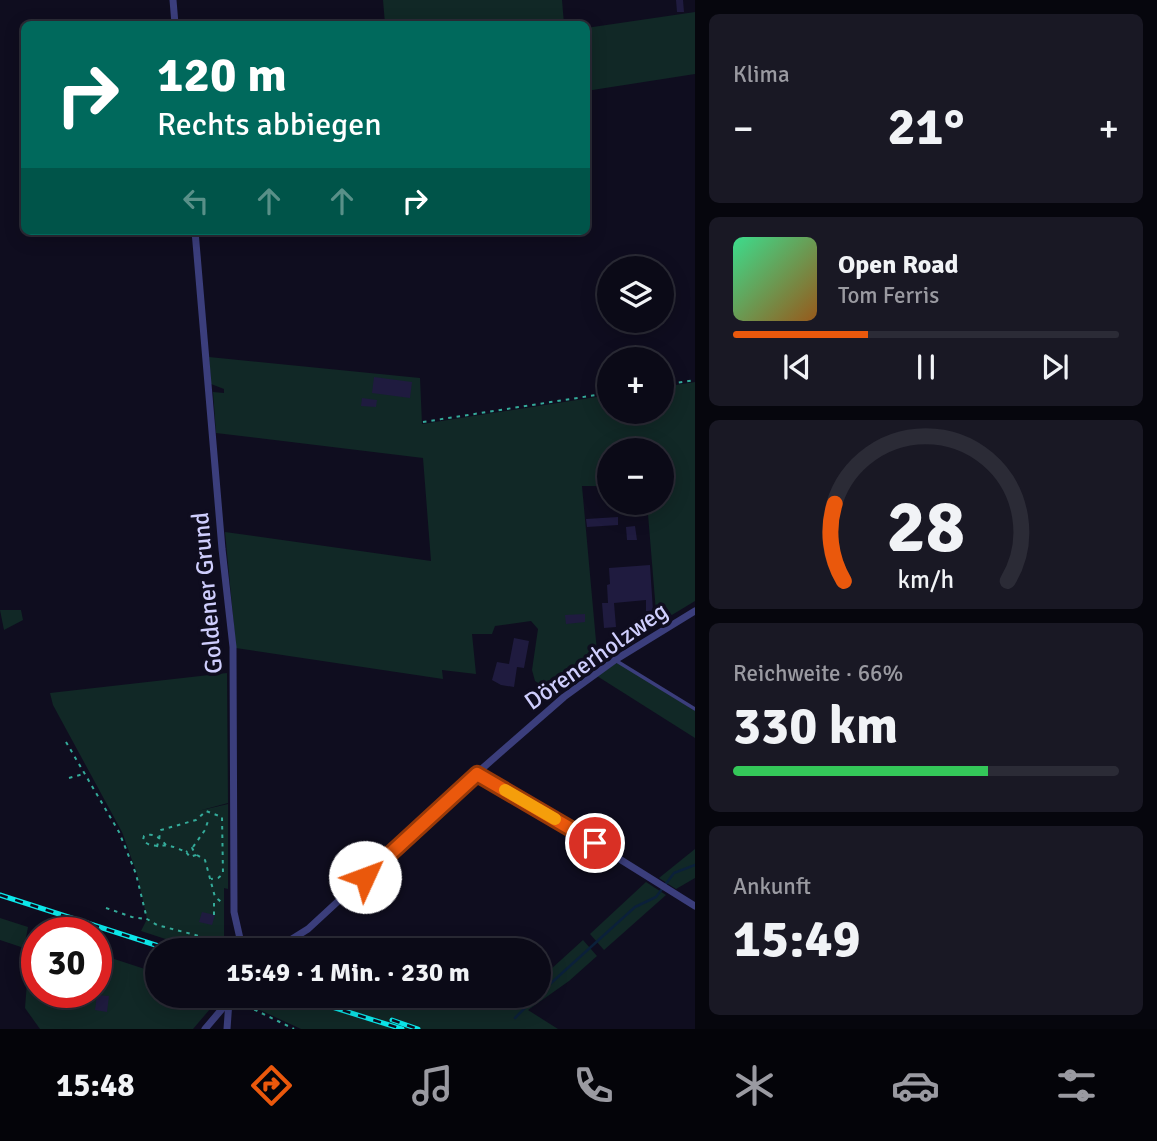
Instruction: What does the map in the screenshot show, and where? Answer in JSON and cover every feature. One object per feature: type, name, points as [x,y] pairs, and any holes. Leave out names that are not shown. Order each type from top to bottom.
[{"type":"street","points":[[173,0],[175,21]]},
{"type":"street","name":"Goldener Grund","points":[[195,235],[233,647],[234,906],[240,938]]},
{"type":"street","name":"Dörenerholzweg","points":[[295,938],[309,929],[564,697],[615,660],[695,611]]},
{"type":"street","points":[[477,774],[695,906]]},
{"type":"street","points":[[205,1029],[223,1008]]},
{"type":"street","points":[[227,1029],[230,1008]]},
{"type":"lane","points":[[615,660],[695,709]]},
{"type":"lane","points":[[224,904],[234,906]]},
{"type":"path","points":[[674,383],[695,380]]},
{"type":"path","points":[[424,422],[597,395]]},
{"type":"path","points":[[66,742],[119,832],[136,874],[147,919]]},
{"type":"path","points":[[69,778],[84,774]]},
{"type":"path","points":[[157,847],[161,830],[196,820],[206,811],[220,814],[223,874],[218,878],[211,878]]},
{"type":"path","points":[[186,852],[205,830],[208,821]]},
{"type":"path","points":[[149,834],[160,837],[166,845],[157,847],[146,844],[144,836],[149,834]]},
{"type":"path","points":[[158,843],[186,852],[190,858],[196,855]]},
{"type":"path","points":[[192,848],[196,855],[205,860],[211,878],[215,897],[214,915]]},
{"type":"path","points":[[215,897],[224,904]]},
{"type":"path","points":[[106,908],[207,938]]},
{"type":"path","points":[[251,1008],[294,1029]]},
{"type":"green space","points":[[383,0],[562,0],[564,21],[385,21]]},
{"type":"green space","points":[[695,12],[695,74],[590,90],[590,27]]},
{"type":"green space","points":[[209,357],[420,378],[422,424],[597,397],[597,424],[674,424],[674,385],[695,382],[695,601],[657,624],[648,515],[674,515],[674,438],[597,438],[597,486],[582,486],[598,663],[552,692],[535,681],[532,670],[538,629],[531,621],[495,626],[492,634],[472,634],[476,674],[442,670],[443,679],[236,648],[225,532],[431,561],[423,458],[216,433],[213,392],[224,393],[224,389],[211,384]]},
{"type":"green space","points":[[0,610],[21,610],[23,620],[4,630]]},
{"type":"green space","points":[[618,662],[695,711],[695,738],[597,676]]},
{"type":"green space","points":[[227,673],[228,803],[198,811],[228,804],[228,889],[224,888],[224,938],[162,938],[141,931],[147,919],[137,874],[122,832],[53,705],[50,693]]},
{"type":"green space","points":[[695,849],[695,878],[676,889],[659,878]]},
{"type":"green space","points":[[646,882],[666,895],[604,950],[590,934]]},
{"type":"green space","points":[[0,918],[21,925],[21,947],[0,940]]},
{"type":"green space","points":[[583,940],[597,956],[551,994],[551,969]]},
{"type":"green space","points":[[112,958],[145,969],[145,1008],[211,1008],[193,1029],[40,1029],[25,1008],[112,1008]]},
{"type":"green space","points":[[256,1008],[531,1008],[528,1010],[558,1029],[301,1029]]},
{"type":"building","points":[[676,0],[683,0],[684,12],[677,12]]},
{"type":"building","points":[[374,377],[412,382],[410,398],[372,393]]},
{"type":"building","points":[[362,398],[377,400],[376,407],[361,406]]},
{"type":"building","points":[[618,517],[618,525],[587,527],[586,519]]},
{"type":"building","points":[[635,526],[637,540],[627,540],[626,527]]},
{"type":"building","points":[[650,565],[653,611],[646,611],[646,600],[614,603],[616,627],[604,628],[602,603],[608,603],[609,568]]},
{"type":"building","points":[[585,614],[585,622],[566,624],[565,615]]},
{"type":"building","points":[[514,638],[529,641],[524,668],[517,667],[514,687],[492,680],[497,662],[509,664]]},
{"type":"building","points":[[202,912],[215,915],[212,925],[199,922]]},
{"type":"building","points":[[95,1008],[108,1008],[107,1012]]},
{"type":"waterway","points":[[551,983],[635,907],[656,897],[674,873],[695,865]]},
{"type":"waterway","points":[[515,1018],[525,1008]]},
{"type":"railway","points":[[0,895],[145,942]]},
{"type":"railway","points":[[335,1008],[402,1029]]},
{"type":"railway","points":[[392,1020],[418,1029]]},
{"type":"slow traffic","points":[[505,790],[555,819]]},
{"type":"route","points":[[365,877],[477,774],[595,843]]}]
